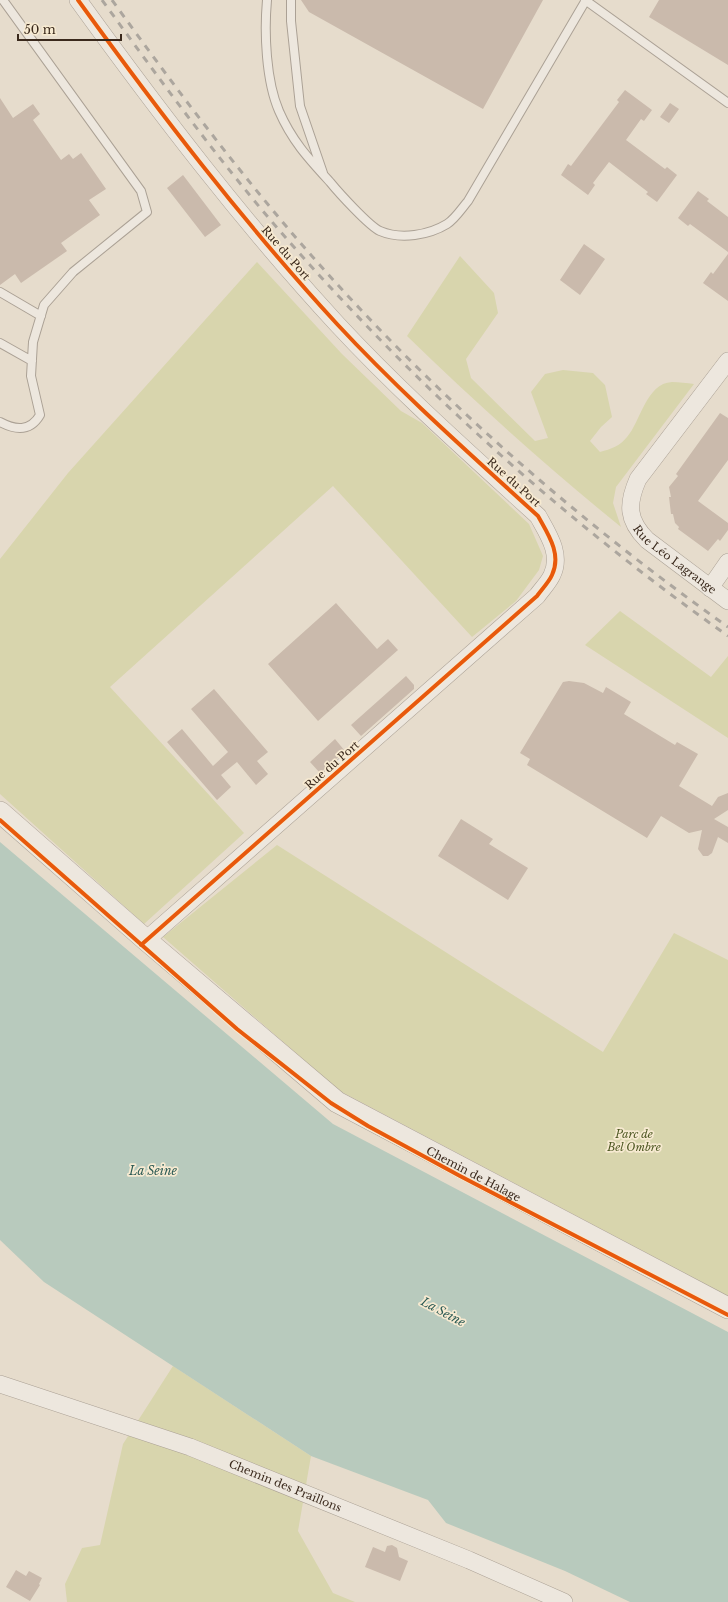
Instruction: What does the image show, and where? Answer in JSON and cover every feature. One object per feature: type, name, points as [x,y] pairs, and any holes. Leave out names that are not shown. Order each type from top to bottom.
[{"type":"street","name":"Rue du Port","points":[[78,0],[157,106],[270,248],[337,324],[408,397],[538,516],[549,536],[556,556],[553,575],[538,596],[146,940]]},
{"type":"street","name":"Rue Léo Lagrange","points":[[728,361],[638,479],[631,495],[630,510],[638,532],[728,601]]},
{"type":"street","points":[[710,588],[728,562]]},
{"type":"street","name":"Chemin de Halage","points":[[0,812],[146,940],[337,1102],[728,1308]]},
{"type":"street","name":"Chemin des Praillons","points":[[0,1384],[190,1448],[469,1560],[564,1602]]},
{"type":"lane","points":[[0,422],[12,429],[26,427],[36,422],[40,415],[31,376],[33,342],[44,305],[73,272],[147,212],[141,191],[3,0]]},
{"type":"lane","points":[[267,0],[266,46],[271,80],[278,110],[298,147],[347,201],[380,231],[404,235],[422,234],[428,233],[449,223],[468,201],[586,0],[728,103]]},
{"type":"lane","points":[[291,0],[291,21],[300,106],[325,177]]},
{"type":"lane","points":[[0,292],[41,316]]},
{"type":"lane","points":[[0,343],[32,361]]},
{"type":"green space","points":[[460,256],[494,293],[498,313],[466,359],[471,378],[535,441],[548,438],[531,392],[545,374],[563,370],[593,373],[605,385],[612,417],[601,427],[590,441],[600,452],[615,447],[632,431],[650,396],[656,389],[663,384],[672,382],[694,384],[616,487],[613,503],[621,527],[512,434],[407,336]]},
{"type":"green space","points":[[257,262],[342,354],[401,411],[422,423],[529,524],[543,556],[539,570],[516,601],[472,637],[333,486],[110,687],[244,833],[144,924],[0,794],[0,559],[68,473]]},
{"type":"green space","points":[[620,611],[711,677],[728,656],[728,738],[585,645]]},
{"type":"green space","name":"Parc de Bel Ombre","points":[[277,845],[603,1052],[674,933],[728,960],[728,1296],[338,1090],[163,937]]},
{"type":"green space","points":[[173,1366],[311,1456],[298,1531],[333,1593],[355,1602],[67,1602],[65,1584],[82,1548],[100,1545],[123,1444]]},
{"type":"water","name":"La Seine","points":[[0,842],[333,1124],[728,1332],[728,1602],[630,1602],[565,1571],[446,1523],[428,1500],[311,1456],[44,1282],[0,1240]]},
{"type":"building","points":[[301,0],[543,0],[483,109],[309,12]]},
{"type":"building","points":[[659,0],[728,0],[728,65],[649,17]]},
{"type":"building","points":[[625,90],[652,110],[644,121],[641,119],[626,140],[665,169],[667,167],[677,175],[657,202],[646,194],[648,192],[609,162],[593,183],[595,185],[588,195],[561,175],[568,164],[571,166],[619,102],[617,100]]},
{"type":"building","points":[[0,98],[13,118],[33,104],[40,114],[33,120],[61,160],[69,154],[73,159],[81,153],[106,189],[89,200],[100,215],[61,243],[67,251],[21,283],[15,274],[0,285]]},
{"type":"building","points":[[670,103],[679,109],[669,123],[660,117]]},
{"type":"building","points":[[183,175],[221,225],[205,237],[167,188]]},
{"type":"building","points":[[698,191],[709,199],[707,201],[728,217],[728,252],[690,224],[688,226],[678,218]]},
{"type":"building","points":[[584,244],[605,259],[580,295],[560,280]]},
{"type":"building","points":[[728,254],[728,301],[703,283],[711,272],[713,274]]},
{"type":"building","points":[[720,413],[728,418],[728,460],[698,501],[728,523],[728,530],[720,541],[718,539],[708,551],[678,529],[679,527],[675,523],[673,514],[671,514],[669,497],[671,497],[669,487],[678,476],[676,474]]},
{"type":"building","points":[[336,603],[377,649],[388,639],[398,650],[318,721],[268,664]]},
{"type":"building","points":[[406,676],[414,685],[414,689],[361,736],[351,725]]},
{"type":"building","points":[[569,681],[584,683],[603,693],[606,687],[631,702],[624,714],[675,745],[677,742],[698,754],[679,786],[712,806],[718,797],[728,793],[728,810],[714,819],[728,827],[728,843],[718,837],[712,853],[708,856],[703,856],[698,849],[702,830],[689,833],[661,816],[647,838],[527,765],[530,759],[520,753],[563,682]]},
{"type":"building","points":[[214,689],[268,752],[257,761],[268,774],[256,785],[237,762],[221,775],[231,787],[217,800],[167,742],[182,729],[213,766],[228,752],[191,709]]},
{"type":"building","points":[[335,739],[345,751],[320,773],[310,762]]},
{"type":"building","points":[[461,819],[493,839],[489,844],[528,868],[508,900],[438,856]]},
{"type":"building","points":[[392,1545],[397,1548],[399,1557],[408,1561],[400,1581],[365,1567],[373,1547],[385,1552],[387,1546]]},
{"type":"building","points":[[16,1570],[26,1576],[29,1571],[42,1578],[39,1584],[40,1585],[30,1601],[6,1587]]},
{"type":"railway","points":[[102,0],[218,156],[267,216],[342,300],[393,353],[445,404],[554,501],[611,548],[728,636]]},
{"type":"railway","points":[[112,0],[202,121],[249,181],[297,239],[345,293],[395,345],[500,446],[555,494],[669,584],[728,627]]},
{"type":"cycle path","points":[[78,0],[139,84],[268,246],[337,324],[385,374],[538,516],[546,530],[555,552],[555,567],[551,578],[537,596],[141,945]]},
{"type":"cycle path","points":[[0,820],[237,1029],[331,1103],[368,1126],[460,1176],[728,1315]]}]
